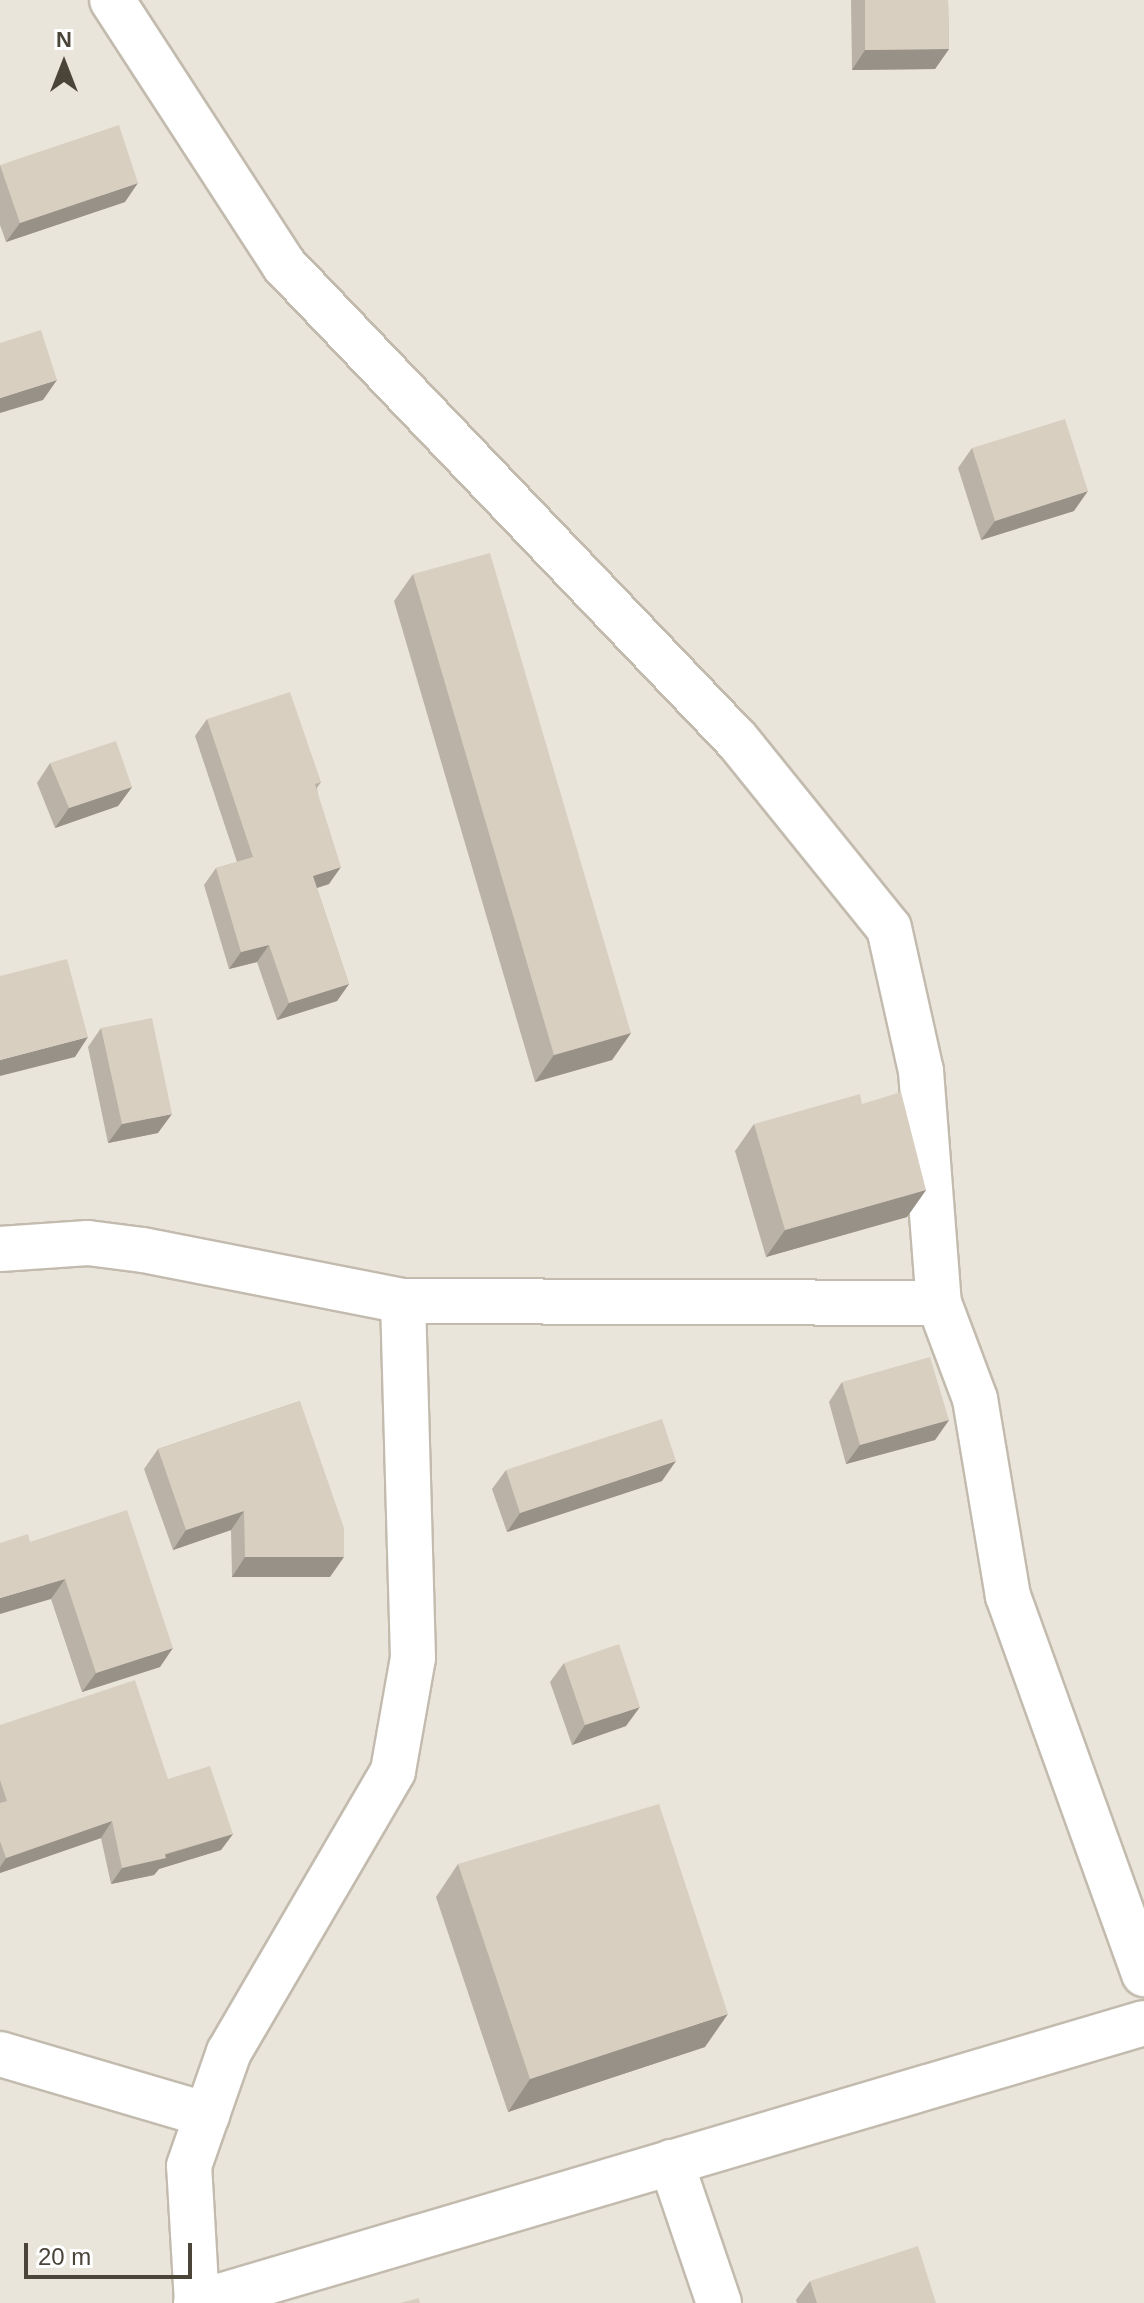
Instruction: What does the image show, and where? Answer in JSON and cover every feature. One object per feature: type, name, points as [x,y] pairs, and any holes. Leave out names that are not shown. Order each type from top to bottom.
[{"type":"street","points":[[112,0],[284,265],[738,741],[889,928],[921,1071],[939,1303],[975,1399],[1008,1596],[1144,1974]]},
{"type":"street","points":[[0,1249],[88,1243],[143,1250],[403,1301],[939,1303]]},
{"type":"street","points":[[403,1301],[413,1658],[393,1771],[229,2052],[189,2166],[197,2303],[1144,2023]]},
{"type":"street","points":[[0,2054],[207,2115]]},
{"type":"street","points":[[671,2162],[719,2303]]},
{"type":"shaded area","points":[[0,0],[1144,0],[1144,2303],[0,2303]]},
{"type":"building","points":[[865,0],[948,0],[949,49],[865,50]]},
{"type":"building","points":[[119,125],[138,183],[20,223],[0,165]]},
{"type":"building","points":[[41,330],[57,380],[0,398],[0,343]]},
{"type":"building","points":[[1065,419],[1088,491],[995,521],[972,448]]},
{"type":"building","points":[[490,553],[631,1033],[554,1055],[413,574]]},
{"type":"building","points":[[290,692],[321,782],[315,784],[341,867],[313,876],[349,984],[289,1003],[269,945],[241,952],[216,868],[253,857],[207,719]]},
{"type":"building","points":[[116,741],[132,787],[69,808],[50,763]]},
{"type":"building","points":[[67,959],[88,1037],[0,1060],[0,976]]},
{"type":"building","points":[[152,1018],[172,1114],[122,1124],[101,1028]]},
{"type":"building","points":[[901,1092],[926,1190],[785,1230],[754,1124],[860,1094],[862,1104]]},
{"type":"building","points":[[930,1357],[949,1420],[860,1445],[842,1382]]},
{"type":"building","points":[[300,1401],[344,1528],[344,1557],[245,1557],[244,1511],[186,1530],[158,1449]]},
{"type":"building","points":[[662,1419],[676,1461],[520,1513],[506,1470]]},
{"type":"building","points":[[127,1510],[173,1648],[96,1673],[65,1579],[0,1598],[0,1543],[28,1534],[30,1542]]},
{"type":"building","points":[[619,1644],[640,1707],[585,1725],[564,1663]]},
{"type":"building","points":[[135,1680],[168,1779],[210,1766],[233,1834],[165,1854],[166,1858],[122,1868],[112,1821],[6,1858],[0,1841],[0,1803],[7,1801],[0,1780],[0,1725]]},
{"type":"building","points":[[659,1804],[728,2014],[530,2079],[458,1864]]},
{"type":"building","points":[[918,2246],[936,2303],[817,2303],[810,2281]]},
{"type":"building","points":[[419,2298],[420,2303],[400,2303]]}]
